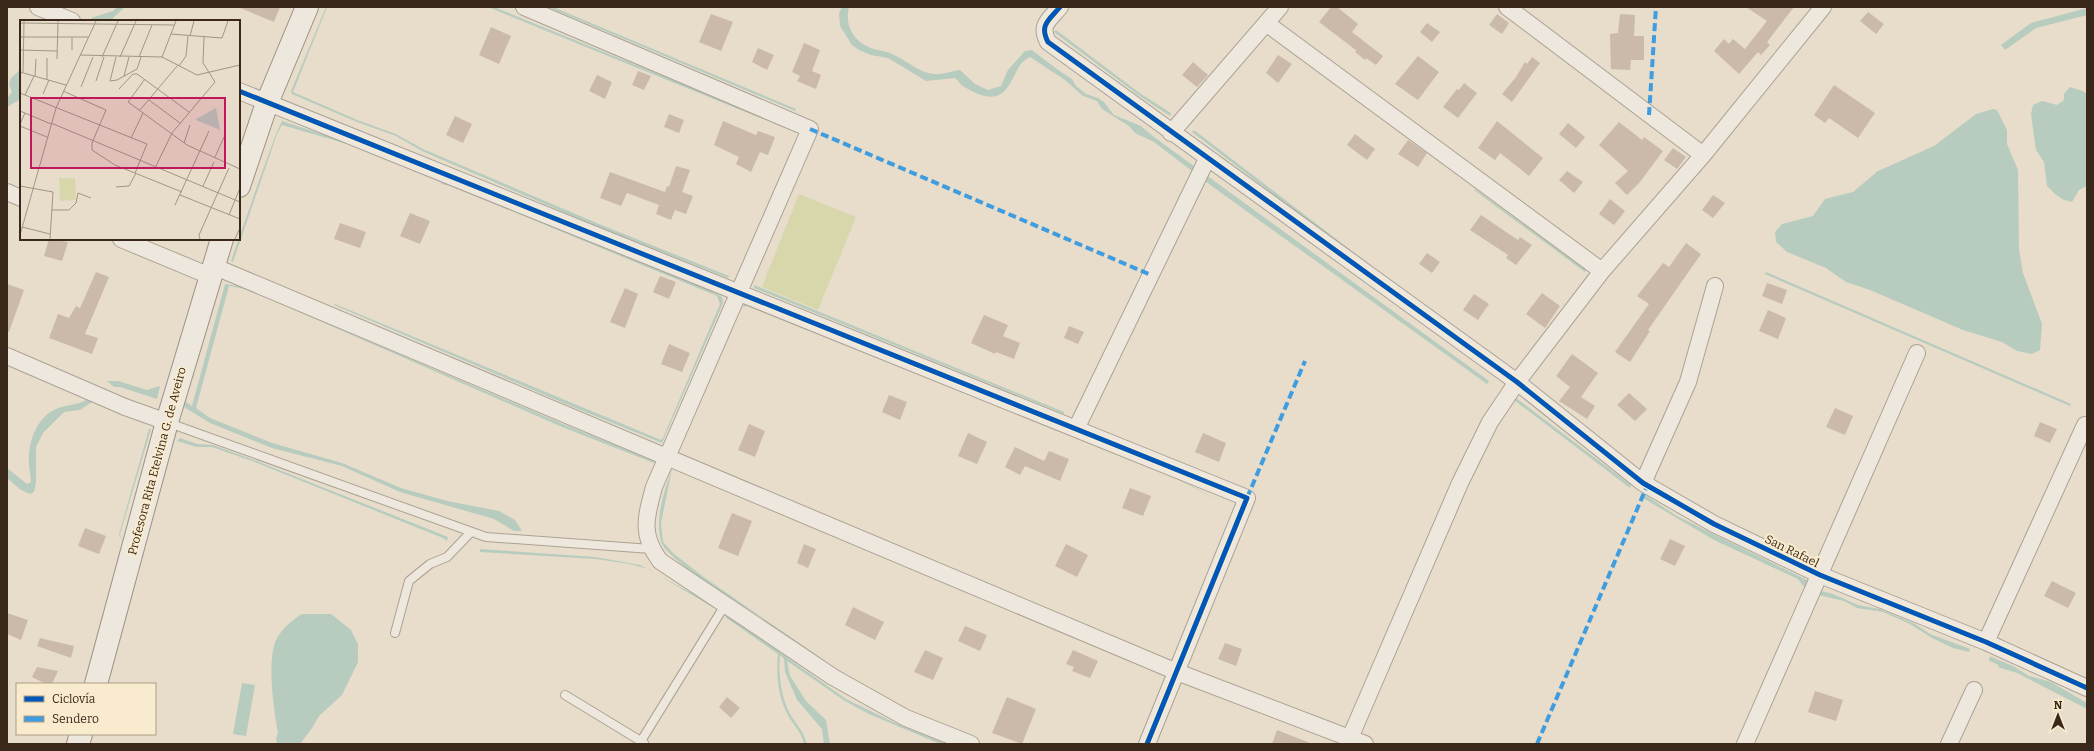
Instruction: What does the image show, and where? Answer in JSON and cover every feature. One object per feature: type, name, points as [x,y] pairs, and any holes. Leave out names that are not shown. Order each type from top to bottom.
[{"type":"street","points":[[38,7],[70,20]]},
{"type":"street","points":[[240,183],[267,103],[307,7]]},
{"type":"street","points":[[524,7],[810,129],[654,487],[646,517],[646,532],[651,549],[660,561],[833,677],[906,718],[971,744]]},
{"type":"street","name":"San Rafael","points":[[1060,7],[1043,27],[1043,34],[1048,42],[1171,133],[1517,382],[1643,483],[1714,524],[1820,576],[1986,642],[2087,688]]},
{"type":"street","points":[[1171,133],[1280,7]]},
{"type":"street","points":[[1506,7],[1703,155]]},
{"type":"street","points":[[124,240],[211,271],[667,456],[1177,672],[1354,742],[1474,452],[1490,422],[1517,382],[1602,271],[1703,155],[1823,7]]},
{"type":"street","points":[[1266,22],[1602,271]]},
{"type":"street","points":[[240,91],[1246,498],[1177,672],[1146,744]]},
{"type":"street","points":[[1076,429],[1207,159]]},
{"type":"street","points":[[7,192],[20,198]]},
{"type":"street","name":"Profesora Rita Etelvina G. de Aveiro","points":[[96,683],[167,422],[211,271],[222,240]]},
{"type":"street","points":[[1643,483],[1688,382],[1715,286]]},
{"type":"street","points":[[1745,744],[1917,353]]},
{"type":"street","points":[[7,356],[125,407],[167,422]]},
{"type":"street","points":[[1986,642],[2085,424]]},
{"type":"street","points":[[1949,744],[1974,690]]},
{"type":"lane","points":[[167,422],[486,537],[651,549]]},
{"type":"lane","points":[[395,633],[409,581],[430,564],[448,557],[471,532]]},
{"type":"lane","points":[[565,695],[643,743],[726,605]]},
{"type":"green space","points":[[799,194],[856,217],[818,310],[762,287]]},
{"type":"shaded area","points":[[117,7],[125,7],[112,19],[94,20],[91,18],[113,11]]},
{"type":"shaded area","points":[[326,7],[293,92],[357,120],[396,134],[423,149],[599,224],[729,276],[728,278],[598,227],[422,151],[396,136],[357,122],[292,94],[291,91]]},
{"type":"shaded area","points":[[488,7],[494,7],[790,128],[790,130]]},
{"type":"shaded area","points":[[548,7],[553,7],[796,109],[795,111]]},
{"type":"shaded area","points":[[842,7],[849,7],[848,21],[852,33],[861,43],[874,49],[897,56],[928,73],[940,74],[960,70],[975,84],[988,90],[1001,86],[1008,70],[1025,51],[1032,50],[1072,79],[1076,86],[1086,94],[1098,98],[1104,102],[1114,115],[1141,126],[1489,381],[1487,384],[1213,187],[1154,142],[1135,133],[1129,126],[1102,109],[1097,101],[1083,96],[1065,80],[1030,57],[1021,64],[1007,88],[997,96],[992,97],[980,94],[964,87],[955,78],[926,81],[888,58],[871,55],[852,45],[840,26],[839,13]]},
{"type":"shaded area","points":[[2087,8],[2087,15],[2036,28],[2005,50],[2001,45],[2031,23]]},
{"type":"shaded area","points":[[1056,30],[1141,94],[1171,113],[1170,116],[1141,97],[1054,32]]},
{"type":"shaded area","points":[[20,70],[20,100],[7,107],[7,98],[12,92],[9,84],[11,78]]},
{"type":"shaded area","points":[[2070,87],[2083,91],[2087,94],[2087,186],[2079,190],[2072,202],[2064,200],[2047,186],[2044,162],[2036,150],[2031,114],[2033,105],[2042,101],[2057,105],[2064,100],[2064,94]]},
{"type":"shaded area","points":[[1993,109],[1997,110],[2007,130],[2007,144],[2018,170],[2019,249],[2023,273],[2042,324],[2040,350],[2032,354],[2017,351],[2002,342],[1963,330],[1870,290],[1846,282],[1826,268],[1787,252],[1776,242],[1775,232],[1782,224],[1813,216],[1825,199],[1853,192],[1878,171],[1934,146],[1976,114]]},
{"type":"shaded area","points":[[282,121],[355,145],[431,175],[430,177],[354,146],[282,125],[277,134],[233,262],[231,261],[238,240],[240,240],[240,235],[276,134]]},
{"type":"shaded area","points":[[1194,130],[1425,307],[1423,309],[1192,132]]},
{"type":"shaded area","points":[[443,180],[699,285],[722,297],[723,303],[662,443],[573,407],[334,305],[335,304],[661,440],[663,438],[720,304],[717,296],[451,186],[441,184]]},
{"type":"shaded area","points":[[1475,189],[1586,270],[1585,272],[1474,190]]},
{"type":"shaded area","points":[[1766,272],[2071,404],[2070,406],[1765,274]]},
{"type":"shaded area","points":[[225,284],[249,288],[307,315],[563,424],[655,461],[654,463],[562,427],[249,290],[229,286],[196,408],[210,418],[272,443],[342,463],[401,488],[447,501],[499,511],[515,520],[522,531],[514,531],[494,519],[400,492],[342,466],[272,448],[210,423],[184,407],[185,401],[192,406]]},
{"type":"shaded area","points":[[754,285],[1064,412],[1064,414],[754,288]]},
{"type":"shaded area","points":[[744,304],[1165,471],[1221,502],[1164,472],[747,306],[743,307]]},
{"type":"shaded area","points":[[107,381],[118,381],[147,390],[160,386],[157,399],[120,387],[114,387]]},
{"type":"shaded area","points":[[1512,395],[1631,485],[1630,488],[1510,397]]},
{"type":"shaded area","points":[[88,399],[92,402],[80,410],[64,412],[43,433],[36,447],[36,483],[34,492],[30,494],[21,490],[7,478],[7,468],[27,484],[31,482],[29,451],[36,429],[44,417],[56,409],[80,403]]},
{"type":"shaded area","points":[[149,429],[151,429],[120,534],[122,541],[119,534]]},
{"type":"shaded area","points":[[180,438],[197,444],[213,445],[254,460],[448,537],[447,541],[443,538],[252,461],[212,447],[197,447],[177,441]]},
{"type":"shaded area","points":[[672,469],[661,523],[663,542],[674,554],[705,578],[821,658],[820,659],[765,620],[707,583],[676,560],[666,549],[661,541],[659,523],[663,496]]},
{"type":"shaded area","points":[[1645,495],[1677,516],[1805,579],[1812,584],[1807,591],[1798,579],[1714,540],[1643,498]]},
{"type":"shaded area","points":[[480,549],[595,557],[640,565],[647,569],[630,564],[596,559],[480,552]]},
{"type":"shaded area","points":[[656,574],[715,606],[714,608]]},
{"type":"shaded area","points":[[1821,591],[1833,594],[1858,605],[1880,609],[1915,624],[1930,634],[1970,649],[1969,652],[1953,648],[1932,638],[1910,624],[1883,612],[1857,608],[1844,601],[1819,595]]},
{"type":"shaded area","points":[[302,614],[331,614],[351,630],[358,644],[358,662],[342,695],[319,716],[300,744],[277,744],[276,739],[278,733],[271,671],[274,647],[277,638],[282,631]]},
{"type":"shaded area","points":[[727,615],[846,699],[893,722],[947,744],[940,744],[869,714],[845,701],[787,661],[790,676],[806,701],[826,720],[830,744],[824,744],[822,729],[797,700],[785,672],[784,659],[780,655],[779,669],[782,693],[790,714],[804,736],[807,744],[804,744],[782,701],[777,669],[778,654],[725,617]]},
{"type":"shaded area","points":[[2001,661],[2013,666],[2029,676],[2051,682],[2087,703],[2087,709],[2017,673],[1998,667]]},
{"type":"shaded area","points":[[242,683],[255,685],[246,736],[233,734]]},
{"type":"building","points":[[238,7],[280,7],[274,22]]},
{"type":"building","points":[[1331,7],[1337,7],[1358,24],[1352,32],[1383,56],[1376,65],[1366,58],[1365,60],[1355,52],[1357,51],[1319,22]]},
{"type":"building","points":[[1746,7],[1794,7],[1767,42],[1770,45],[1761,55],[1758,52],[1739,74],[1714,51],[1724,39],[1729,44],[1733,39],[1745,49],[1767,21]]},
{"type":"building","points":[[1868,12],[1884,24],[1876,34],[1860,21]]},
{"type":"building","points":[[711,14],[733,22],[721,51],[699,42]]},
{"type":"building","points":[[1497,14],[1509,23],[1502,34],[1489,25]]},
{"type":"building","points":[[1620,14],[1635,15],[1634,36],[1644,36],[1644,60],[1631,60],[1630,70],[1611,69],[1610,34],[1618,33]]},
{"type":"building","points":[[1427,23],[1440,32],[1432,42],[1420,32]]},
{"type":"building","points":[[491,27],[511,36],[499,64],[479,55]]},
{"type":"building","points":[[804,43],[820,50],[812,71],[821,75],[816,89],[797,81],[800,76],[792,72]]},
{"type":"building","points":[[758,48],[774,55],[767,70],[752,62]]},
{"type":"building","points":[[1278,55],[1292,64],[1278,83],[1266,73]]},
{"type":"building","points":[[1418,56],[1439,72],[1418,100],[1395,84]]},
{"type":"building","points":[[1532,57],[1540,63],[1512,102],[1502,94],[1516,77],[1525,62],[1527,64]]},
{"type":"building","points":[[1193,62],[1208,75],[1197,87],[1182,75]]},
{"type":"building","points":[[638,71],[651,76],[644,90],[632,85]]},
{"type":"building","points":[[597,75],[612,82],[605,99],[589,91]]},
{"type":"building","points":[[1464,83],[1477,93],[1458,118],[1443,107],[1457,89],[1459,90]]},
{"type":"building","points":[[1834,85],[1875,113],[1858,138],[1829,118],[1825,123],[1814,115]]},
{"type":"building","points":[[669,114],[684,120],[679,133],[664,127]]},
{"type":"building","points":[[455,116],[472,124],[463,143],[446,135]]},
{"type":"building","points":[[723,121],[756,135],[758,131],[775,137],[768,155],[760,152],[751,172],[736,164],[739,157],[714,145]]},
{"type":"building","points":[[1497,121],[1543,158],[1529,176],[1500,153],[1495,160],[1478,148]]},
{"type":"building","points":[[1619,122],[1642,140],[1644,137],[1663,151],[1640,182],[1627,195],[1615,183],[1628,171],[1599,145]]},
{"type":"building","points":[[1568,123],[1585,137],[1576,148],[1559,134]]},
{"type":"building","points":[[1355,134],[1375,149],[1367,160],[1347,145]]},
{"type":"building","points":[[1408,140],[1427,153],[1418,167],[1398,154]]},
{"type":"building","points":[[1673,148],[1686,157],[1677,169],[1664,160]]},
{"type":"building","points":[[676,166],[690,170],[682,192],[693,196],[686,214],[675,210],[671,220],[656,214],[659,205],[627,193],[621,206],[600,198],[610,172],[665,192],[667,186],[669,187]]},
{"type":"building","points":[[1567,171],[1583,182],[1574,193],[1559,180]]},
{"type":"building","points":[[1713,195],[1725,203],[1713,218],[1702,210]]},
{"type":"building","points":[[1610,199],[1625,211],[1614,225],[1599,214]]},
{"type":"building","points":[[410,213],[430,221],[420,244],[400,236]]},
{"type":"building","points":[[1481,215],[1518,240],[1520,237],[1532,245],[1516,265],[1506,258],[1508,255],[1470,230]]},
{"type":"building","points":[[340,223],[366,232],[360,248],[334,239]]},
{"type":"building","points":[[49,240],[68,242],[62,261],[44,256]]},
{"type":"building","points":[[1686,243],[1701,254],[1648,330],[1650,331],[1630,362],[1615,352],[1649,304],[1637,296],[1663,263],[1669,267]]},
{"type":"building","points":[[1427,253],[1440,262],[1432,273],[1419,264]]},
{"type":"building","points":[[96,272],[109,277],[85,334],[98,338],[92,354],[49,338],[58,314],[69,318],[76,306],[80,308]]},
{"type":"building","points":[[660,276],[676,282],[669,299],[653,292]]},
{"type":"building","points":[[1767,283],[1787,290],[1782,304],[1762,296]]},
{"type":"building","points":[[7,284],[24,290],[9,332],[7,332]]},
{"type":"building","points":[[625,288],[638,294],[625,328],[610,322]]},
{"type":"building","points":[[1542,293],[1560,306],[1545,328],[1526,314]]},
{"type":"building","points":[[1474,294],[1489,304],[1478,320],[1463,310]]},
{"type":"building","points":[[1768,310],[1786,318],[1778,339],[1759,331]]},
{"type":"building","points":[[984,315],[1008,325],[1003,336],[1020,343],[1014,359],[996,352],[995,354],[971,343]]},
{"type":"building","points":[[1069,326],[1084,332],[1078,344],[1064,338]]},
{"type":"building","points":[[669,344],[690,353],[682,372],[661,364]]},
{"type":"building","points":[[1572,354],[1598,373],[1581,397],[1595,406],[1587,419],[1559,401],[1570,387],[1556,376]]},
{"type":"building","points":[[1629,393],[1647,409],[1635,421],[1617,405]]},
{"type":"building","points":[[889,395],[907,402],[900,420],[882,412]]},
{"type":"building","points":[[1835,408],[1853,416],[1845,435],[1826,427]]},
{"type":"building","points":[[2040,422],[2057,429],[2050,443],[2034,436]]},
{"type":"building","points":[[749,424],[765,431],[755,457],[738,450]]},
{"type":"building","points":[[968,433],[987,442],[977,464],[958,456]]},
{"type":"building","points":[[1203,433],[1226,443],[1219,462],[1195,452]]},
{"type":"building","points":[[1015,447],[1044,461],[1049,451],[1069,459],[1060,481],[1025,466],[1020,475],[1005,467]]},
{"type":"building","points":[[1130,488],[1151,496],[1143,516],[1122,508]]},
{"type":"building","points":[[732,513],[752,521],[738,556],[718,548]]},
{"type":"building","points":[[85,528],[106,536],[99,554],[78,546]]},
{"type":"building","points":[[1670,539],[1685,546],[1675,566],[1660,559]]},
{"type":"building","points":[[804,544],[816,549],[808,568],[797,563]]},
{"type":"building","points":[[1066,544],[1088,555],[1077,577],[1055,566]]},
{"type":"building","points":[[2052,581],[2076,593],[2068,608],[2044,596]]},
{"type":"building","points":[[853,607],[884,622],[875,640],[845,625]]},
{"type":"building","points":[[7,613],[28,620],[21,640],[7,634]]},
{"type":"building","points":[[965,626],[987,635],[980,651],[958,641]]},
{"type":"building","points":[[40,638],[74,646],[71,658],[37,646]]},
{"type":"building","points":[[1225,643],[1242,649],[1236,666],[1218,659]]},
{"type":"building","points":[[925,650],[943,658],[933,680],[914,672]]},
{"type":"building","points":[[1073,650],[1098,661],[1090,678],[1072,671],[1074,667],[1066,664]]},
{"type":"building","points":[[37,667],[58,671],[52,683],[44,683],[32,677]]},
{"type":"building","points":[[1815,691],[1843,700],[1836,721],[1808,712]]},
{"type":"building","points":[[727,697],[740,708],[731,718],[719,707]]},
{"type":"building","points":[[1007,697],[1036,709],[1022,744],[992,733]]},
{"type":"building","points":[[1277,730],[1310,743],[1310,744],[1272,744]]},
{"type":"waterway","points":[[1991,659],[2004,665]]},
{"type":"marked path","points":[[1649,115],[1656,7]]},
{"type":"marked path","points":[[810,129],[1151,275]]},
{"type":"marked path","points":[[1247,498],[1305,361]]},
{"type":"marked path","points":[[1537,744],[1647,486]]},
{"type":"cycle path","points":[[1060,7],[1046,23],[1045,36],[1048,42],[1517,382],[1643,483],[1714,524],[1820,575],[1986,642],[2087,688]]},
{"type":"cycle path","points":[[240,91],[1247,498],[1147,744]]}]
